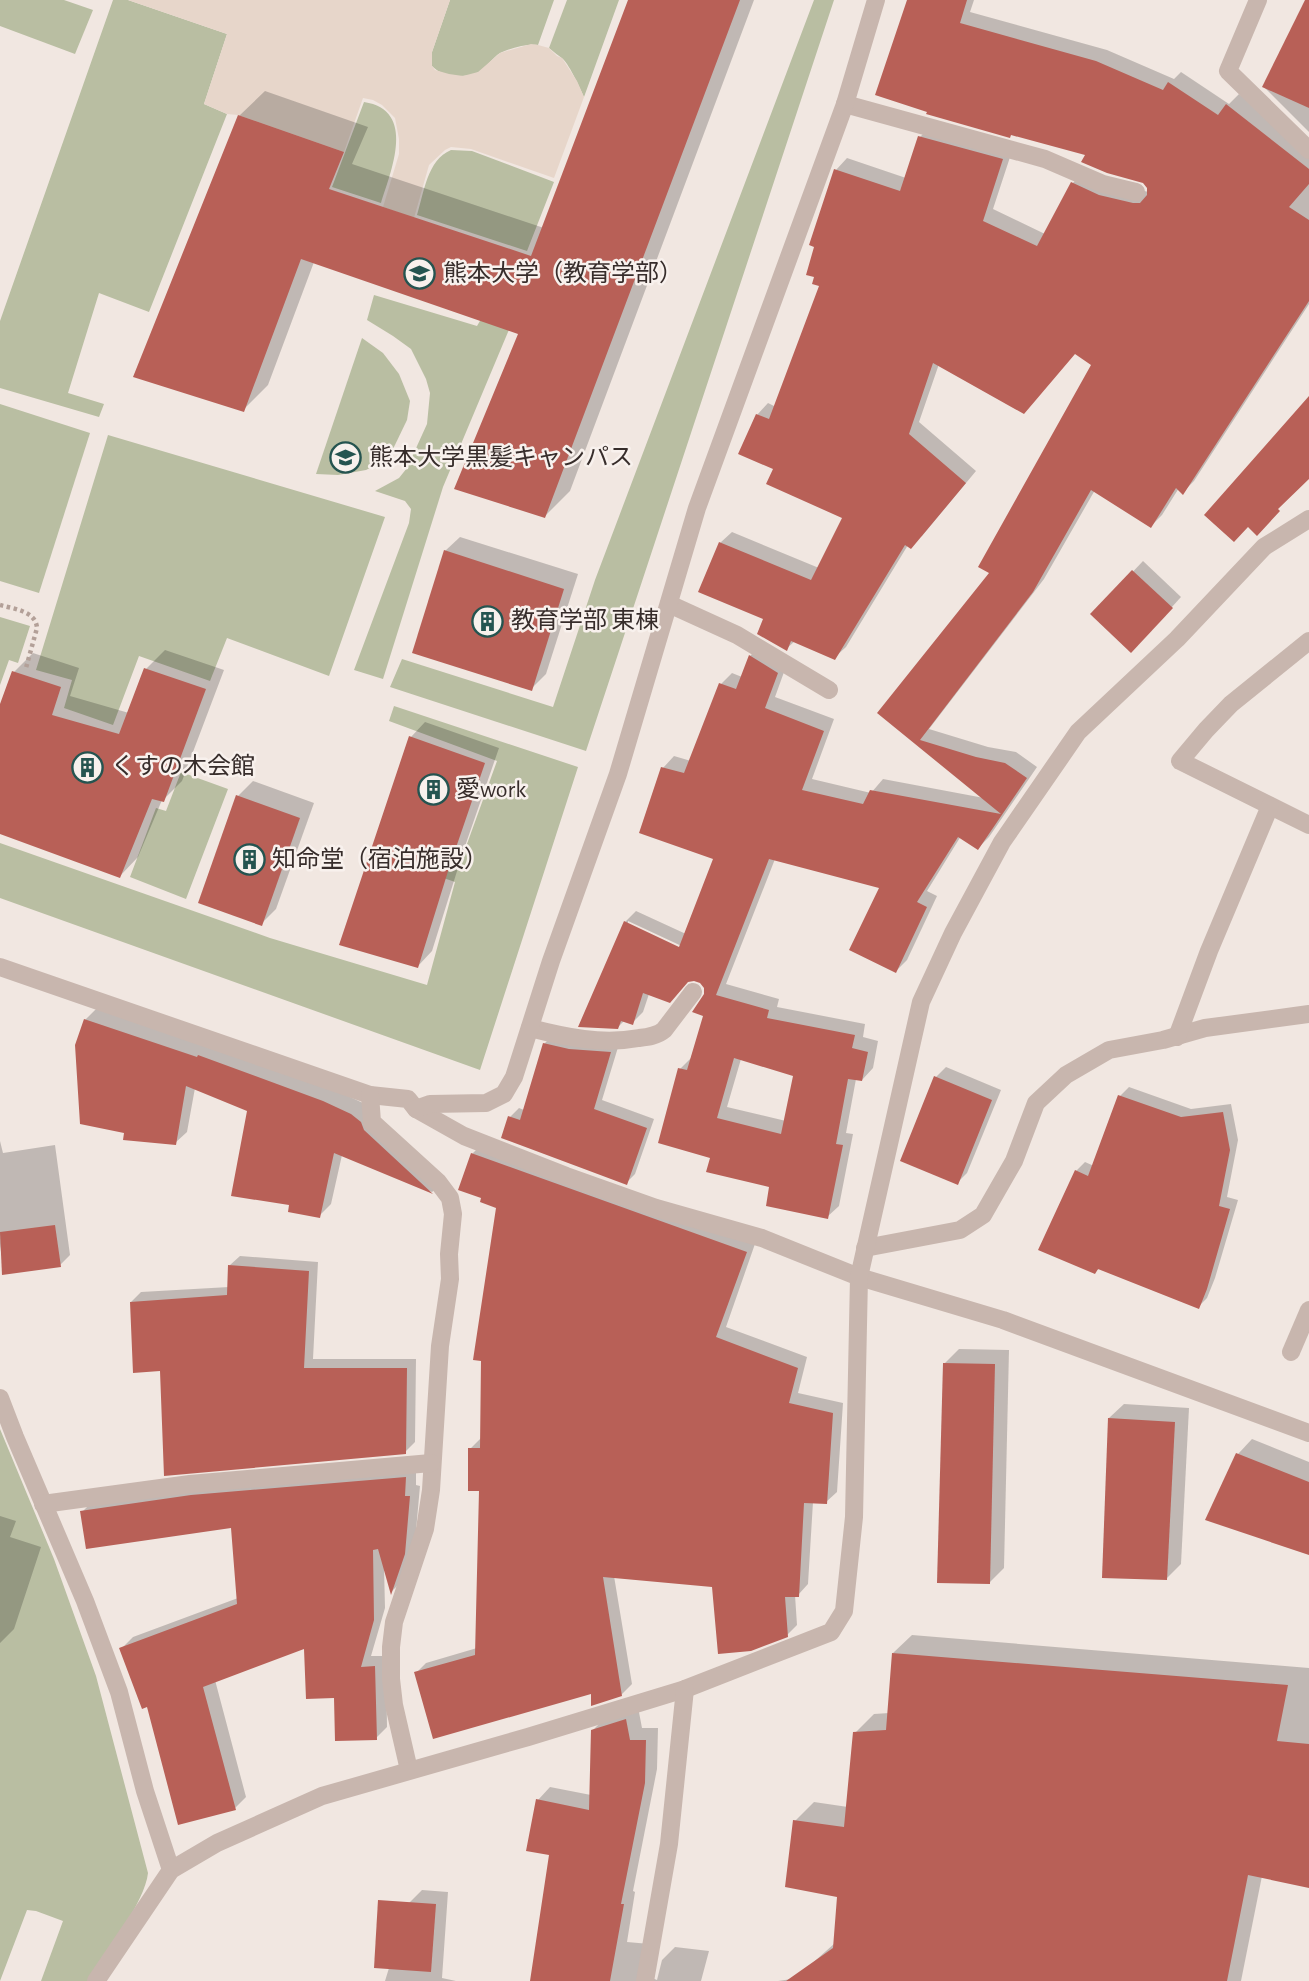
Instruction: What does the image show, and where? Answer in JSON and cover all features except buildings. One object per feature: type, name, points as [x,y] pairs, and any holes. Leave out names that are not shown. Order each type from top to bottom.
[{"type":"street","points":[[416,1109],[430,1104],[486,1103],[504,1094],[514,1077],[556,948],[618,774],[697,508],[845,104],[876,0]]},
{"type":"street","points":[[1258,0],[1228,71],[1309,150]]},
{"type":"street","points":[[845,104],[1045,159],[1103,184],[1136,192]]},
{"type":"street","points":[[96,1981],[171,1870],[217,1843],[312,1801],[685,1689],[831,1632],[844,1611],[854,1517],[859,1277],[921,1002],[953,933],[1002,842],[1078,732],[1177,639],[1264,547],[1309,519]]},
{"type":"street","points":[[670,604],[737,635],[829,690]]},
{"type":"street","points":[[1309,641],[1231,704],[1180,761],[1309,825]]},
{"type":"street","points":[[1177,1037],[1209,951],[1270,806]]},
{"type":"street","points":[[0,967],[370,1095],[408,1098],[416,1109],[472,1139],[566,1176],[656,1208],[762,1238],[859,1277],[1003,1320],[1309,1433]]},
{"type":"street","points":[[530,1028],[593,1040],[622,1041],[658,1035],[693,992]]},
{"type":"street","points":[[865,1248],[960,1230],[983,1215],[1014,1161],[1036,1103],[1066,1075],[1109,1050],[1177,1037],[1205,1028],[1309,1014]]},
{"type":"street","points":[[370,1095],[372,1122],[438,1182],[450,1198],[453,1214],[449,1254],[450,1279],[442,1335],[425,1529],[394,1622],[391,1647],[394,1705],[410,1770]]},
{"type":"street","points":[[1291,1352],[1309,1311]]},
{"type":"street","points":[[0,1398],[85,1601],[119,1692],[145,1791],[171,1870]]},
{"type":"street","points":[[43,1504],[190,1484],[431,1463]]},
{"type":"street","points":[[645,1981],[669,1844],[685,1689]]},
{"type":"path","points":[[0,605],[32,615],[37,621],[26,668]]},
{"type":"green space","points":[[0,0],[64,0],[93,10],[75,54],[0,26]]},
{"type":"green space","points":[[113,0],[128,0],[227,34],[204,104],[227,114],[149,312],[99,293],[68,393],[104,404],[99,417],[0,388],[0,321]]},
{"type":"green space","points":[[450,0],[554,0],[538,45],[504,51],[479,72],[461,76],[442,73],[432,66],[432,52]]},
{"type":"green space","points":[[567,0],[619,0],[584,97],[566,62],[549,48]]},
{"type":"green space","points":[[814,0],[834,0],[586,751],[390,687],[402,659],[553,707],[595,580]]},
{"type":"green space","points":[[364,102],[380,107],[390,117],[395,129],[394,159],[381,203],[332,187]]},
{"type":"green space","points":[[451,150],[472,151],[554,182],[527,251],[417,215],[432,169],[443,155]]},
{"type":"green space","points":[[374,295],[477,326],[487,309],[513,320],[443,487],[383,679],[354,670],[409,523],[411,509],[405,501],[375,491],[399,478],[407,468],[427,424],[430,393],[411,349],[367,320]]},
{"type":"green space","points":[[362,338],[383,353],[399,374],[410,401],[407,420],[393,449],[376,465],[366,470],[338,475],[316,474]]},
{"type":"green space","points":[[0,404],[90,433],[39,593],[0,581]]},
{"type":"green space","points":[[108,435],[385,517],[329,676],[227,638],[210,681],[139,656],[113,725],[64,708],[72,680],[36,670]]},
{"type":"green space","points":[[0,617],[30,626],[18,663],[9,660],[0,685]]},
{"type":"green space","points":[[394,706],[578,767],[480,1070],[0,898],[0,843],[270,938],[427,985],[455,882],[373,853],[381,828],[463,855],[497,761],[389,721]]},
{"type":"green space","points":[[181,772],[228,789],[186,899],[130,877],[156,808],[166,811]]},
{"type":"green space","points":[[0,1429],[54,1559],[96,1676],[148,1873],[132,1913],[89,1981],[41,1981],[63,1921],[27,1910],[0,1981]]},
{"type":"shaded area","points":[[128,0],[450,0],[432,52],[432,66],[435,70],[463,76],[478,72],[500,53],[531,44],[538,45],[549,48],[562,58],[584,97],[554,178],[471,149],[451,147],[429,165],[414,218],[383,207],[399,154],[399,139],[395,118],[382,105],[363,98],[344,152],[238,115],[227,114],[204,104],[227,34]]},
{"type":"place","name":"熊本大学（教育学部）","points":[[420,274]]},
{"type":"place","name":"熊本大学黒髪キャンパス","points":[[346,458]]},
{"type":"place","name":"教育学部 東棟","points":[[488,621]]},
{"type":"place","name":"くすの木会館","points":[[88,767]]},
{"type":"place","name":"愛work","points":[[433,790]]},
{"type":"place","name":"知命堂（宿泊施設）","points":[[249,860]]}]
